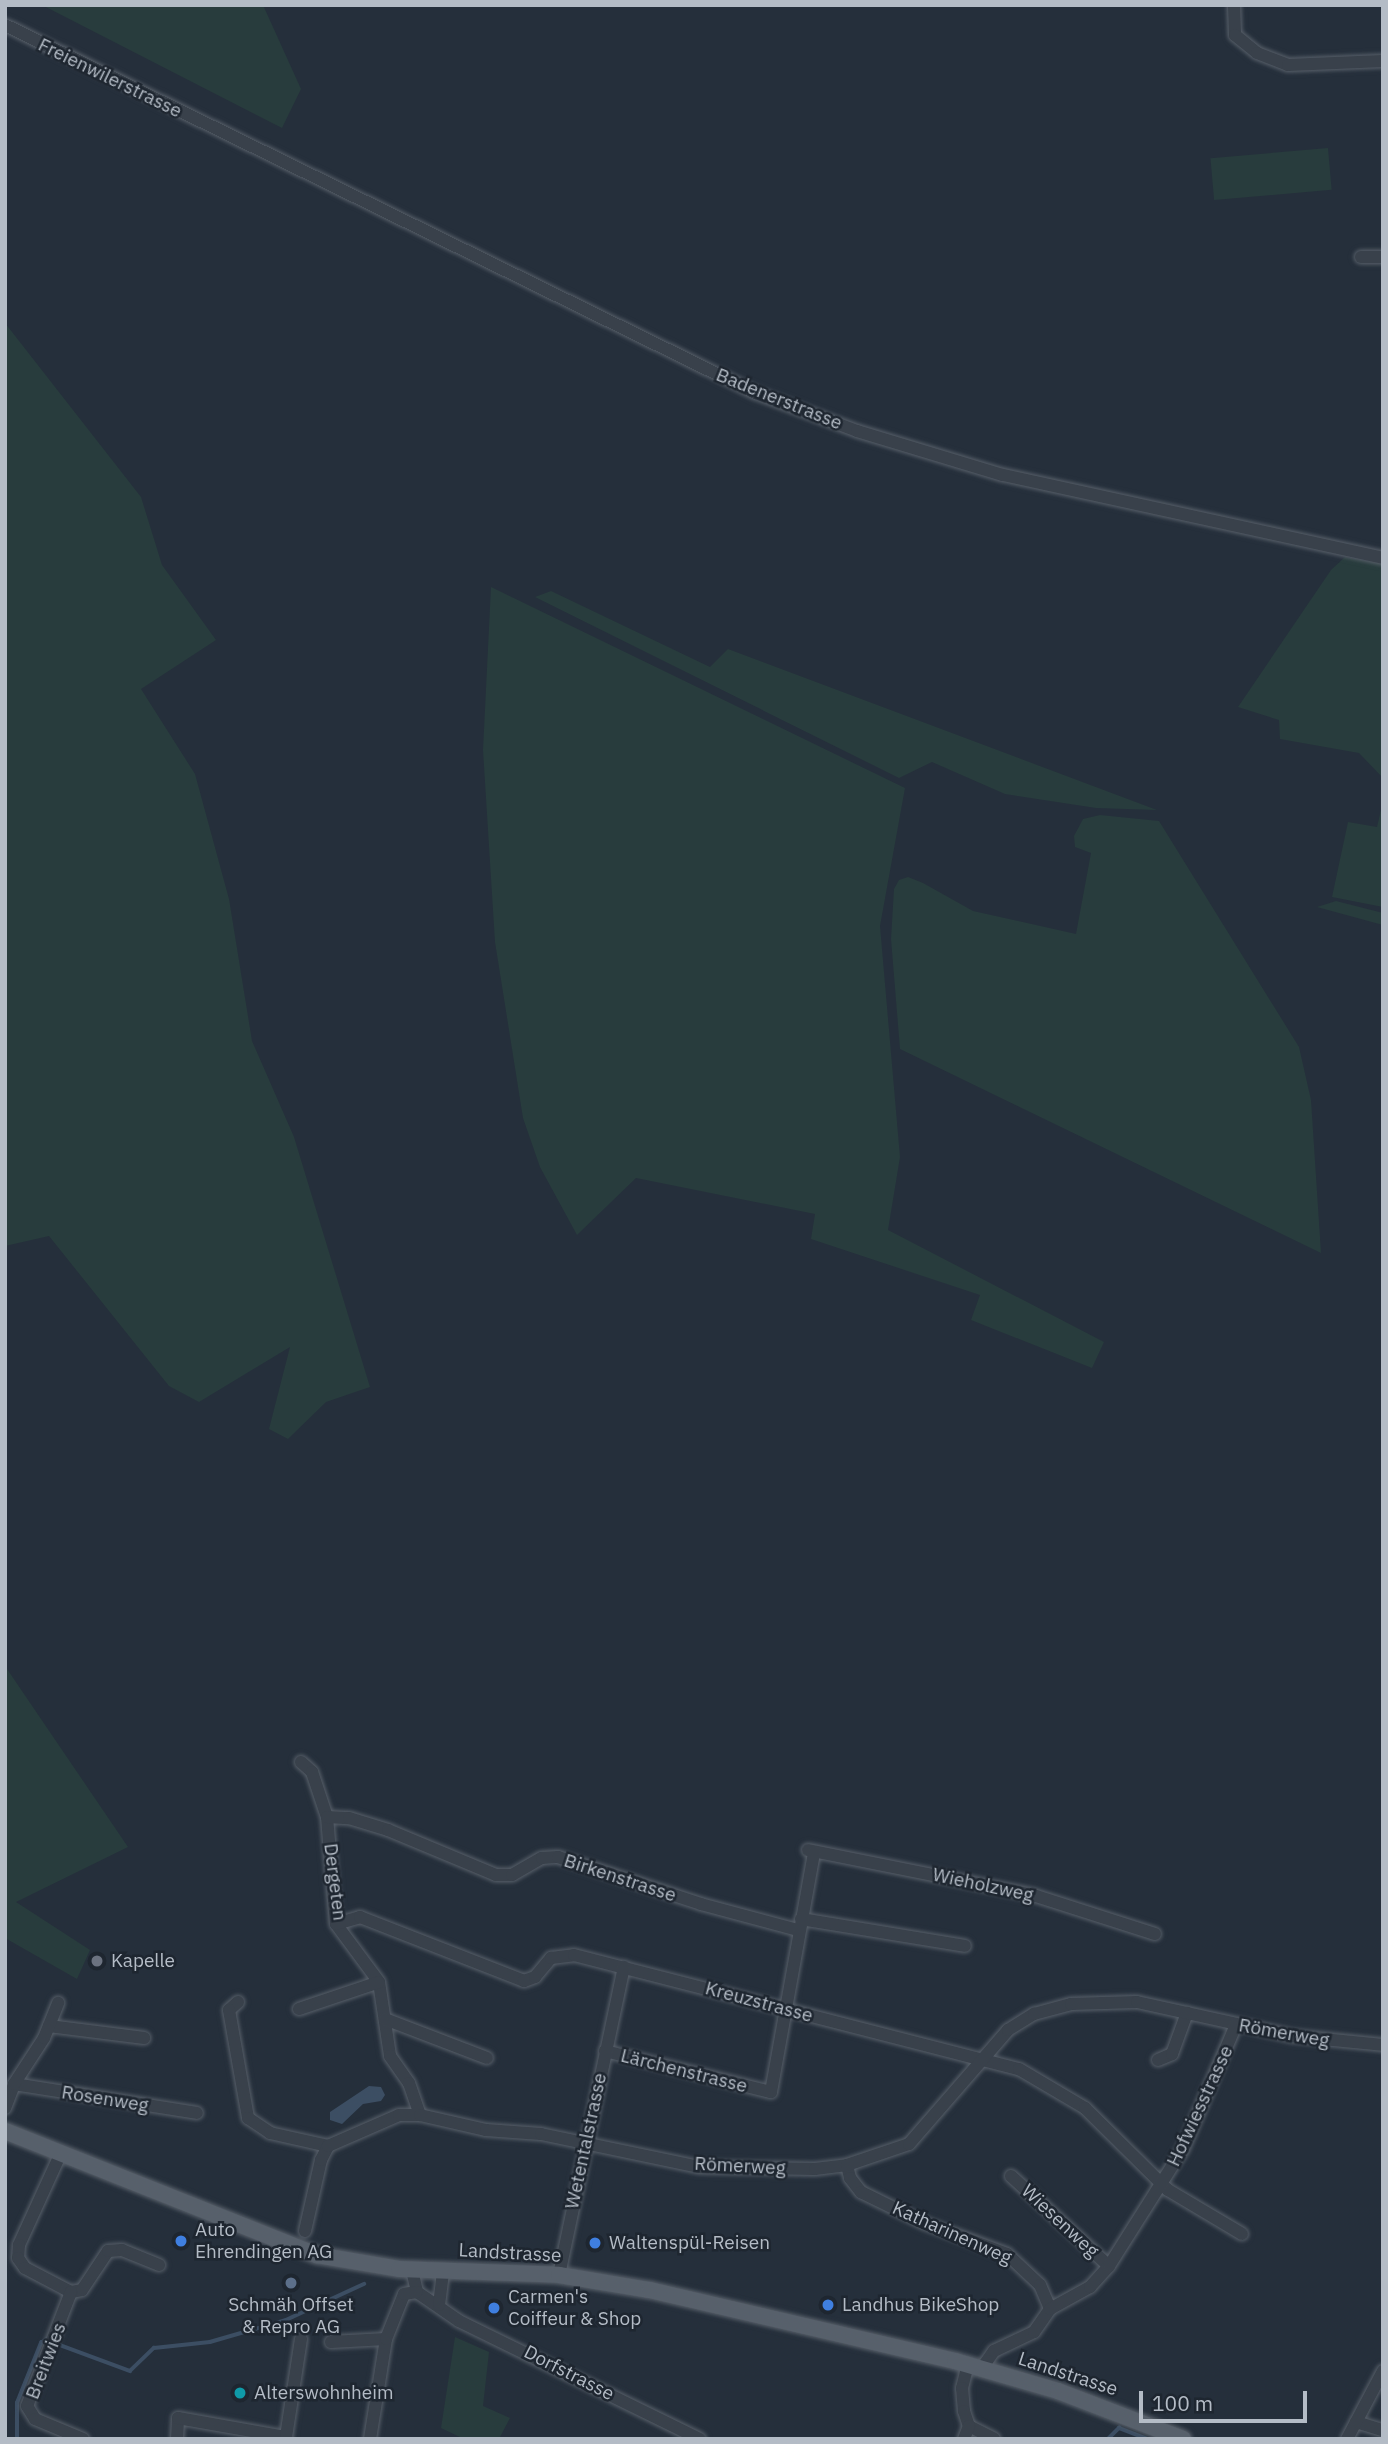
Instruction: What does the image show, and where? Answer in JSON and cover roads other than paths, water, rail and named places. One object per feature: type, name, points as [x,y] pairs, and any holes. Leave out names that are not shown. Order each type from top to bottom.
[{"type":"main road","name":"Landstrasse","points":[[5,2131],[317,2255],[412,2270],[559,2275],[721,2305],[975,2366],[1127,2415],[1183,2439]]},
{"type":"street","points":[[1234,5],[1235,36],[1257,54],[1288,65],[1383,61]]},
{"type":"street","name":"Freienwilerstrasse","points":[[5,25],[215,130]]},
{"type":"street","name":"Badenerstrasse","points":[[215,130],[756,393],[857,431],[1003,475],[1383,558]]},
{"type":"street","points":[[1361,257],[1383,257]]},
{"type":"street","name":"Dergeten","points":[[301,1762],[312,1772],[327,1817],[336,1924],[379,1982],[390,2056],[409,2083],[420,2115]]},
{"type":"street","name":"Birkenstrasse","points":[[327,1817],[349,1818],[388,1830],[496,1875],[512,1875],[542,1858],[558,1857],[701,1905],[799,1925],[965,1946]]},
{"type":"street","name":"Lärchenstrasse","points":[[605,2052],[771,2092],[811,1851]]},
{"type":"street","name":"Wieholzweg","points":[[811,1851],[1033,1895],[1155,1934]]},
{"type":"street","name":"Kreuzstrasse","points":[[336,1924],[360,1917],[524,1981],[551,1958],[563,1954],[624,1967],[1029,2074],[1085,2108],[1161,2184]]},
{"type":"street","name":"Wetentalstrasse","points":[[559,2275],[584,2142],[624,1967]]},
{"type":"street","points":[[299,2009],[379,1982]]},
{"type":"street","points":[[237,2002],[229,2010],[248,2118],[270,2133],[328,2147],[321,2160],[305,2231]]},
{"type":"street","name":"Römerweg","points":[[328,2147],[399,2115],[420,2115],[486,2130],[584,2142],[699,2167],[815,2169],[847,2165],[909,2144],[1020,2021],[1071,2004],[1137,2002],[1236,2025],[1350,2044],[1383,2045]]},
{"type":"street","points":[[5,2108],[14,2084],[49,2025],[58,2003]]},
{"type":"street","points":[[1158,2060],[1172,2054],[1187,2013]]},
{"type":"street","points":[[386,2019],[487,2058]]},
{"type":"street","points":[[49,2025],[144,2038]]},
{"type":"street","name":"Hofwiesstrasse","points":[[975,2366],[994,2351],[1043,2325],[1050,2309],[1090,2287],[1109,2266],[1161,2184],[1203,2108],[1236,2025]]},
{"type":"street","name":"Rosenweg","points":[[14,2084],[197,2112]]},
{"type":"street","points":[[60,2155],[19,2245],[18,2259],[25,2268],[71,2292]]},
{"type":"street","name":"Katharinenweg","points":[[847,2165],[850,2178],[861,2192],[924,2223],[1007,2254],[1040,2285],[1050,2309]]},
{"type":"street","name":"Wiesenweg","points":[[1011,2176],[1109,2266]]},
{"type":"street","name":"Hofwiesstrasse","points":[[1161,2184],[1242,2234]]},
{"type":"street","name":"Breitwies","points":[[83,2439],[35,2418],[27,2406],[71,2292],[82,2290],[108,2252],[122,2250],[159,2265]]},
{"type":"street","points":[[370,2439],[386,2339],[404,2294],[417,2292],[412,2270]]},
{"type":"street","points":[[439,2305],[443,2270]]},
{"type":"street","name":"Dorfstrasse","points":[[417,2292],[459,2321],[700,2439]]},
{"type":"street","points":[[177,2439],[178,2418],[286,2437],[301,2339]]},
{"type":"street","points":[[331,2342],[386,2339]]},
{"type":"street","points":[[964,2439],[969,2426],[962,2388],[975,2366]]},
{"type":"street","points":[[1347,2439],[1383,2371]]},
{"type":"street","points":[[1356,2421],[1383,2430]]},
{"type":"street","points":[[969,2426],[994,2439]]},
{"type":"water","points":[[369,2086],[381,2087],[385,2095],[381,2101],[363,2104],[342,2124],[330,2120],[330,2112]]},
{"type":"waterway","points":[[57,2344],[130,2371],[154,2348],[210,2342],[286,2320],[364,2284]]},
{"type":"waterway","points":[[17,2439],[17,2403],[41,2343],[47,2339]]},
{"type":"waterway","points":[[1108,2439],[1119,2428],[1147,2439]]},
{"type":"place","name":"Kapelle","points":[[97,1961]]},
{"type":"place","name":"Auto Ehrendingen AG","points":[[181,2241]]},
{"type":"place","name":"Waltenspül-Reisen","points":[[595,2243]]},
{"type":"place","name":"Schmäh Offset & Repro AG","points":[[291,2283]]},
{"type":"place","name":"Landhus BikeShop","points":[[828,2305]]},
{"type":"place","name":"Carmen's Coiffeur & Shop","points":[[494,2308]]},
{"type":"place","name":"Alterswohnheim","points":[[240,2393]]}]
